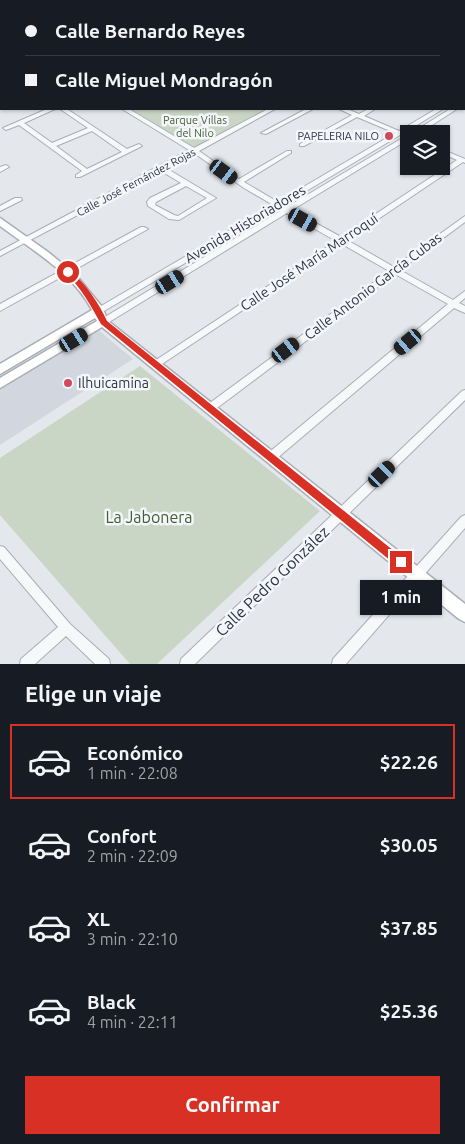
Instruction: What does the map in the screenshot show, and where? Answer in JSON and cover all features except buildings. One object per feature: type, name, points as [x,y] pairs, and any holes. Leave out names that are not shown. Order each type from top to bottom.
[{"type":"street","points":[[6,128],[50,110]]},
{"type":"street","points":[[64,110],[127,152]]},
{"type":"street","points":[[127,110],[195,151],[239,182],[277,205],[465,310]]},
{"type":"street","name":"Calle José Fernández Rojas","points":[[0,254],[270,110]]},
{"type":"street","points":[[264,133],[308,110]]},
{"type":"street","points":[[344,110],[399,133]]},
{"type":"street","points":[[302,146],[370,110]]},
{"type":"street","name":"Avenida Historiadores","points":[[0,384],[277,205],[438,110]]},
{"type":"street","name":"Avenida Historiadores","points":[[428,125],[452,110]]},
{"type":"street","points":[[20,123],[86,171]]},
{"type":"street","points":[[52,146],[92,129]]},
{"type":"street","name":"Avenida Historiadores","points":[[0,370],[101,317],[287,210],[400,142]]},
{"type":"street","points":[[78,176],[138,146]]},
{"type":"street","points":[[239,182],[289,152]]},
{"type":"street","points":[[450,155],[464,160]]},
{"type":"street","name":"Calle José María Marroquí","points":[[156,364],[340,240],[464,160]]},
{"type":"street","points":[[161,168],[212,197],[212,199],[179,218],[172,217],[151,204],[156,198],[186,183]]},
{"type":"street","points":[[0,208],[18,200]]},
{"type":"street","name":"Calle Antonio García Cubas","points":[[210,408],[465,218]]},
{"type":"street","points":[[0,221],[76,278],[101,317],[156,364],[465,614]]},
{"type":"street","points":[[0,308],[144,229]]},
{"type":"street","points":[[271,457],[465,294]]},
{"type":"street","name":"Calle Pedro González","points":[[186,664],[465,394]]},
{"type":"street","points":[[338,664],[465,520]]},
{"type":"street","points":[[2,559],[66,628],[104,664]]},
{"type":"street","points":[[26,664],[66,628]]},
{"type":"shaded area","points":[[96,328],[133,359],[0,445],[0,388]]},
{"type":"green space","name":"Parque Villas del Nilo","points":[[133,110],[265,110],[195,148]]},
{"type":"green space","name":"La Jabonera","points":[[140,366],[320,511],[157,664],[130,664],[0,515],[0,458]]},
{"type":"place","name":"PAPELERIA NILO","points":[[389,136]]},
{"type":"place","name":"Ilhuicamina","points":[[68,383]]},
{"type":"route","points":[[68,272],[76,278],[99,311],[103,322],[401,562]]}]
